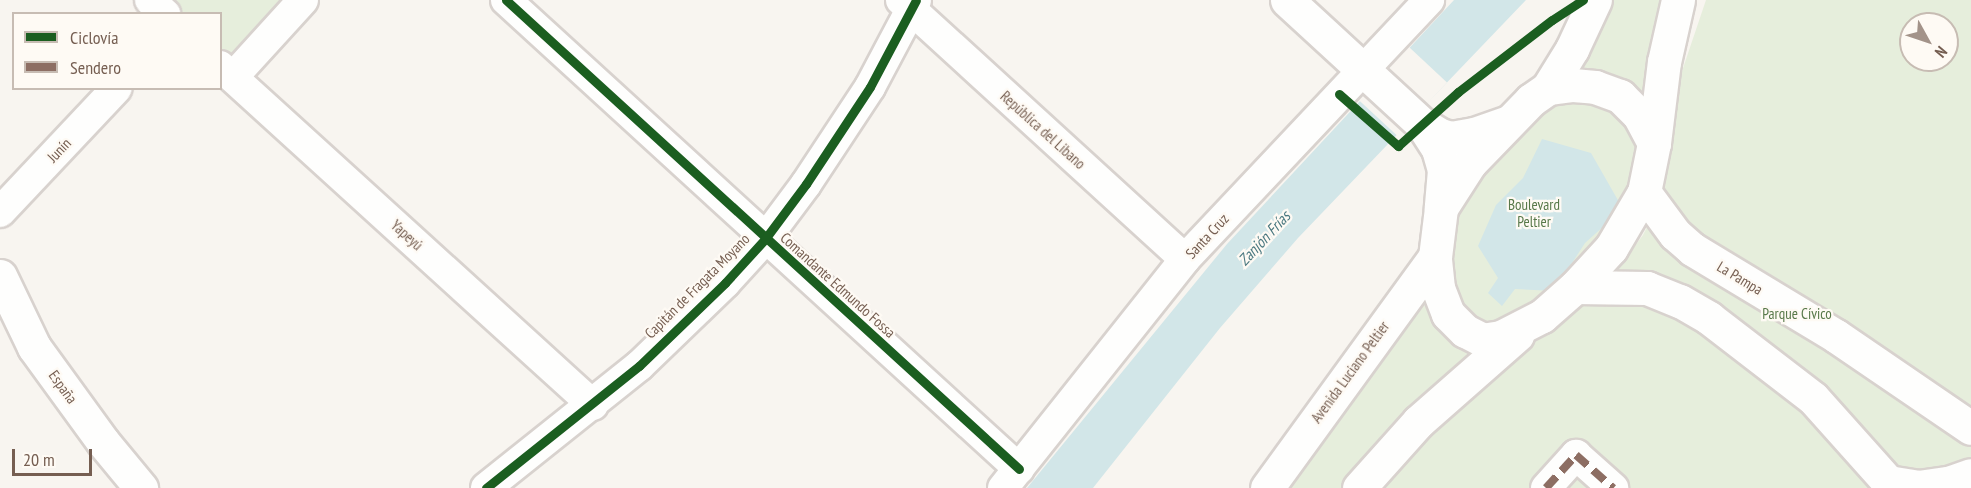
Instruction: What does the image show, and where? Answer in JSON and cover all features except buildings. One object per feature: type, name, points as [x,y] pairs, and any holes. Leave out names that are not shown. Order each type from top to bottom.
[{"type":"main road","points":[[1287,0],[1418,121],[1440,135],[1451,138],[1474,134],[1509,122]]},
{"type":"main road","points":[[1441,208],[1470,163],[1531,100],[1548,88],[1572,49],[1595,0]]},
{"type":"main road","points":[[1359,488],[1418,422],[1494,353],[1575,287],[1611,248],[1644,192],[1654,143],[1664,62],[1678,0]]},
{"type":"main road","points":[[1548,88],[1584,86],[1620,96],[1640,115],[1654,143]]},
{"type":"main road","points":[[1418,121],[1438,149],[1444,170],[1435,257],[1441,297],[1448,314],[1465,331],[1483,340],[1501,337],[1542,316]]},
{"type":"main road","name":"La Pampa","points":[[1644,192],[1675,234],[1692,249],[1836,336],[1971,428]]},
{"type":"main road","name":"Avenida Luciano Peltier","points":[[1267,488],[1435,257]]},
{"type":"main road","name":"España","points":[[0,276],[34,347],[141,488]]},
{"type":"main road","points":[[1575,287],[1647,288],[1680,301],[1709,318],[1813,398],[1886,485],[1918,487],[1948,483],[1971,475]]},
{"type":"street","points":[[150,0],[163,12]]},
{"type":"street","points":[[227,72],[303,0]]},
{"type":"street","name":"Comandante Edmundo Fossa","points":[[506,0],[765,239],[1011,479]]},
{"type":"street","name":"Santa Cruz","points":[[1011,479],[1185,259],[1369,76],[1429,0]]},
{"type":"street","name":"Capitán de Fragata Moyano","points":[[486,488],[593,405],[682,325],[765,239],[806,184],[870,87],[910,3]]},
{"type":"street","name":"República del Libano","points":[[910,3],[1185,259]]},
{"type":"street","name":"Yapeyú","points":[[227,72],[593,405]]},
{"type":"street","name":"Junín","points":[[0,212],[115,90]]},
{"type":"street","points":[[1546,488],[1576,455],[1613,488]]},
{"type":"green space","points":[[150,0],[303,0],[222,65],[222,12],[164,12]]},
{"type":"green space","name":"Boulevard Peltier","points":[[1610,0],[1671,0],[1645,154],[1607,245],[1352,488],[1284,488],[1444,210]]},
{"type":"green space","name":"Parque Cívico","points":[[1706,0],[1971,0],[1971,488],[1376,488],[1422,434],[1619,267],[1643,235],[1665,191],[1665,158],[1681,74]]},
{"type":"water","name":"Zanjón Frías","points":[[1454,0],[1526,0],[1298,238],[1220,328],[1093,488],[1027,488],[1227,244]]},
{"type":"water","points":[[1542,139],[1591,153],[1623,209],[1585,243],[1554,291],[1515,289],[1502,306],[1488,293],[1498,278],[1478,246],[1496,205],[1523,178]]},
{"type":"pier","points":[[1409,47],[1447,82],[1397,136],[1359,100]]},
{"type":"marked path","points":[[1546,488],[1576,455],[1613,488]]},
{"type":"cycle path","points":[[506,0],[1019,469]]},
{"type":"cycle path","points":[[486,488],[639,366],[725,283],[765,239],[806,184],[870,87],[916,0]]},
{"type":"cycle path","points":[[1339,94],[1398,146],[1458,92],[1552,20],[1583,0]]}]
